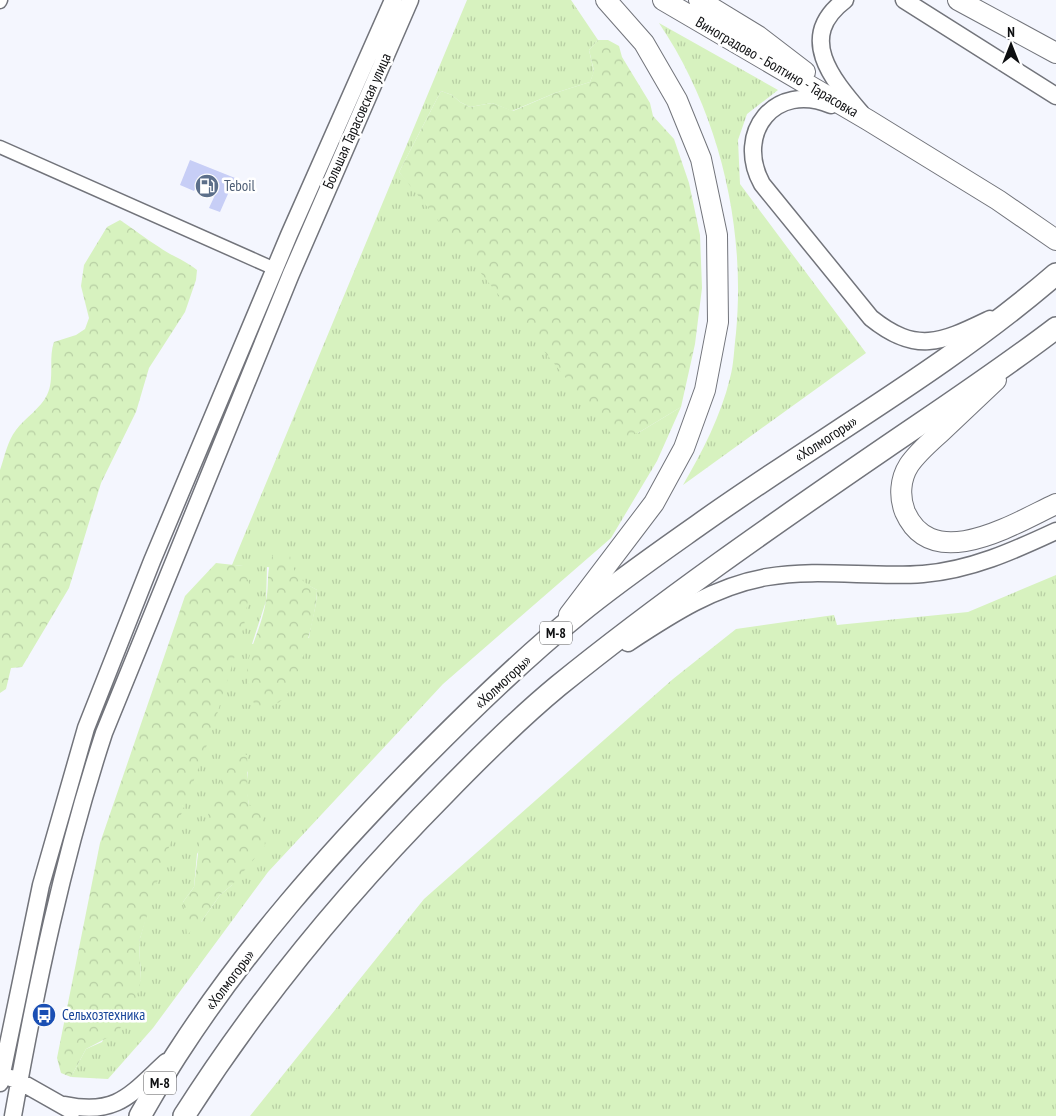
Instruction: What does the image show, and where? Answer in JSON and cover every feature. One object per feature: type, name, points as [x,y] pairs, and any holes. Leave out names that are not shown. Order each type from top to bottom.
[{"type":"highway","name":"«Холмогоры»","points":[[140,1116],[180,1050],[237,970],[298,893],[363,820],[502,680],[578,614],[700,524],[892,398],[1016,307],[1056,274]]},
{"type":"highway","name":"М-8","points":[[184,1116],[212,1072],[268,994],[328,918],[398,839],[476,762],[556,688],[679,593],[1029,349],[1056,328]]},
{"type":"main road","points":[[554,635],[654,503],[684,448],[705,390],[718,322],[717,235],[701,159],[677,100],[644,43],[606,0]]},
{"type":"main road","name":"Виноградово - Болтино - Тарасовка","points":[[663,0],[868,120]]},
{"type":"main road","name":"Виноградово - Болтино - Тарасовка","points":[[700,0],[758,36],[868,120]]},
{"type":"main road","points":[[958,0],[1056,54]]},
{"type":"main road","points":[[868,120],[1027,219],[1056,240]]},
{"type":"main road","points":[[1029,349],[914,459],[904,475],[901,500],[908,519],[916,530],[938,542],[949,544],[974,540],[1056,504]]},
{"type":"street","name":"Большая Тарасовская улица","points":[[297,238],[393,0]]},
{"type":"street","name":"Большая Тарасовская улица","points":[[297,238],[410,0]]},
{"type":"street","points":[[845,0],[835,7],[827,18],[822,30],[821,53],[838,86],[868,120]]},
{"type":"street","points":[[904,0],[1056,96]]},
{"type":"street","points":[[868,120],[812,98],[798,98],[778,104],[762,119],[754,138],[754,166],[762,184],[872,318],[899,338],[910,341],[938,339],[957,334],[1016,307]]},
{"type":"street","points":[[0,147],[275,269]]},
{"type":"street","points":[[180,1050],[129,1096],[116,1104],[101,1108],[71,1111],[20,1081],[1,1079],[41,885],[86,728],[152,561],[275,269],[297,238]]},
{"type":"street","points":[[13,1116],[59,888],[80,805],[104,733],[297,238]]},
{"type":"street","points":[[556,688],[683,608],[741,583],[789,574],[943,572],[988,561],[1056,531]]},
{"type":"green space","points":[[467,0],[571,0],[598,40],[589,50],[594,72],[590,82],[555,93],[512,111],[492,103],[470,107],[452,95],[441,91],[399,172],[638,433],[681,407],[657,461],[611,538],[443,684],[268,872],[153,1028],[108,1079],[71,1077],[86,1049],[102,1042],[141,980],[139,942],[243,566],[232,565]],"holes":[[[267,567],[292,571],[304,583],[317,590],[309,638],[252,644],[266,601]],[[248,771],[246,788],[249,805],[232,885],[220,895],[201,922],[183,902],[194,887],[197,854]]]},
{"type":"green space","points":[[659,23],[778,90],[747,114],[738,140],[740,184],[866,353],[683,485],[704,447],[716,420],[731,373],[738,293],[737,252],[732,211],[724,171],[712,132],[698,94],[680,57]]},
{"type":"green space","points":[[598,40],[608,40],[619,46],[622,57],[650,103],[653,116],[674,139],[689,183],[700,235],[702,288],[695,344],[681,407],[638,433],[616,440],[399,172],[441,91],[452,95],[470,107],[492,103],[513,111],[555,93],[590,82],[594,71],[589,50]]},
{"type":"green space","points":[[120,220],[197,270],[196,280],[185,312],[149,368],[136,412],[101,483],[69,588],[22,667],[11,668],[6,689],[0,693],[0,470],[8,444],[13,435],[47,395],[51,382],[54,342],[76,335],[85,329],[89,318],[81,286],[84,265],[107,227]]},
{"type":"green space","points":[[274,552],[290,556],[293,568],[299,576],[317,590],[316,601],[306,646],[290,688],[285,697],[279,702],[257,710],[250,694],[248,667],[266,601],[269,571]]},
{"type":"green space","points":[[216,563],[243,566],[250,586],[244,626],[211,734],[162,866],[139,942],[141,980],[135,1003],[118,1032],[86,1049],[71,1077],[61,1073],[57,1058],[100,843],[185,596]]},
{"type":"green space","points":[[1056,575],[1056,1116],[250,1116],[424,899],[673,679],[736,629],[834,615],[837,625],[968,612]]},
{"type":"green space","points":[[232,750],[247,755],[249,805],[262,813],[265,846],[232,885],[220,895],[201,922],[187,935],[183,902],[194,887],[200,837]]},
{"type":"building","name":"Teboil","points":[[190,160],[235,178],[220,212],[209,208],[215,195],[196,187],[194,191],[180,185]]},
{"type":"place","name":"Teboil","points":[[207,186]]},
{"type":"place","name":"Сельхозтехника","points":[[44,1015]]}]
